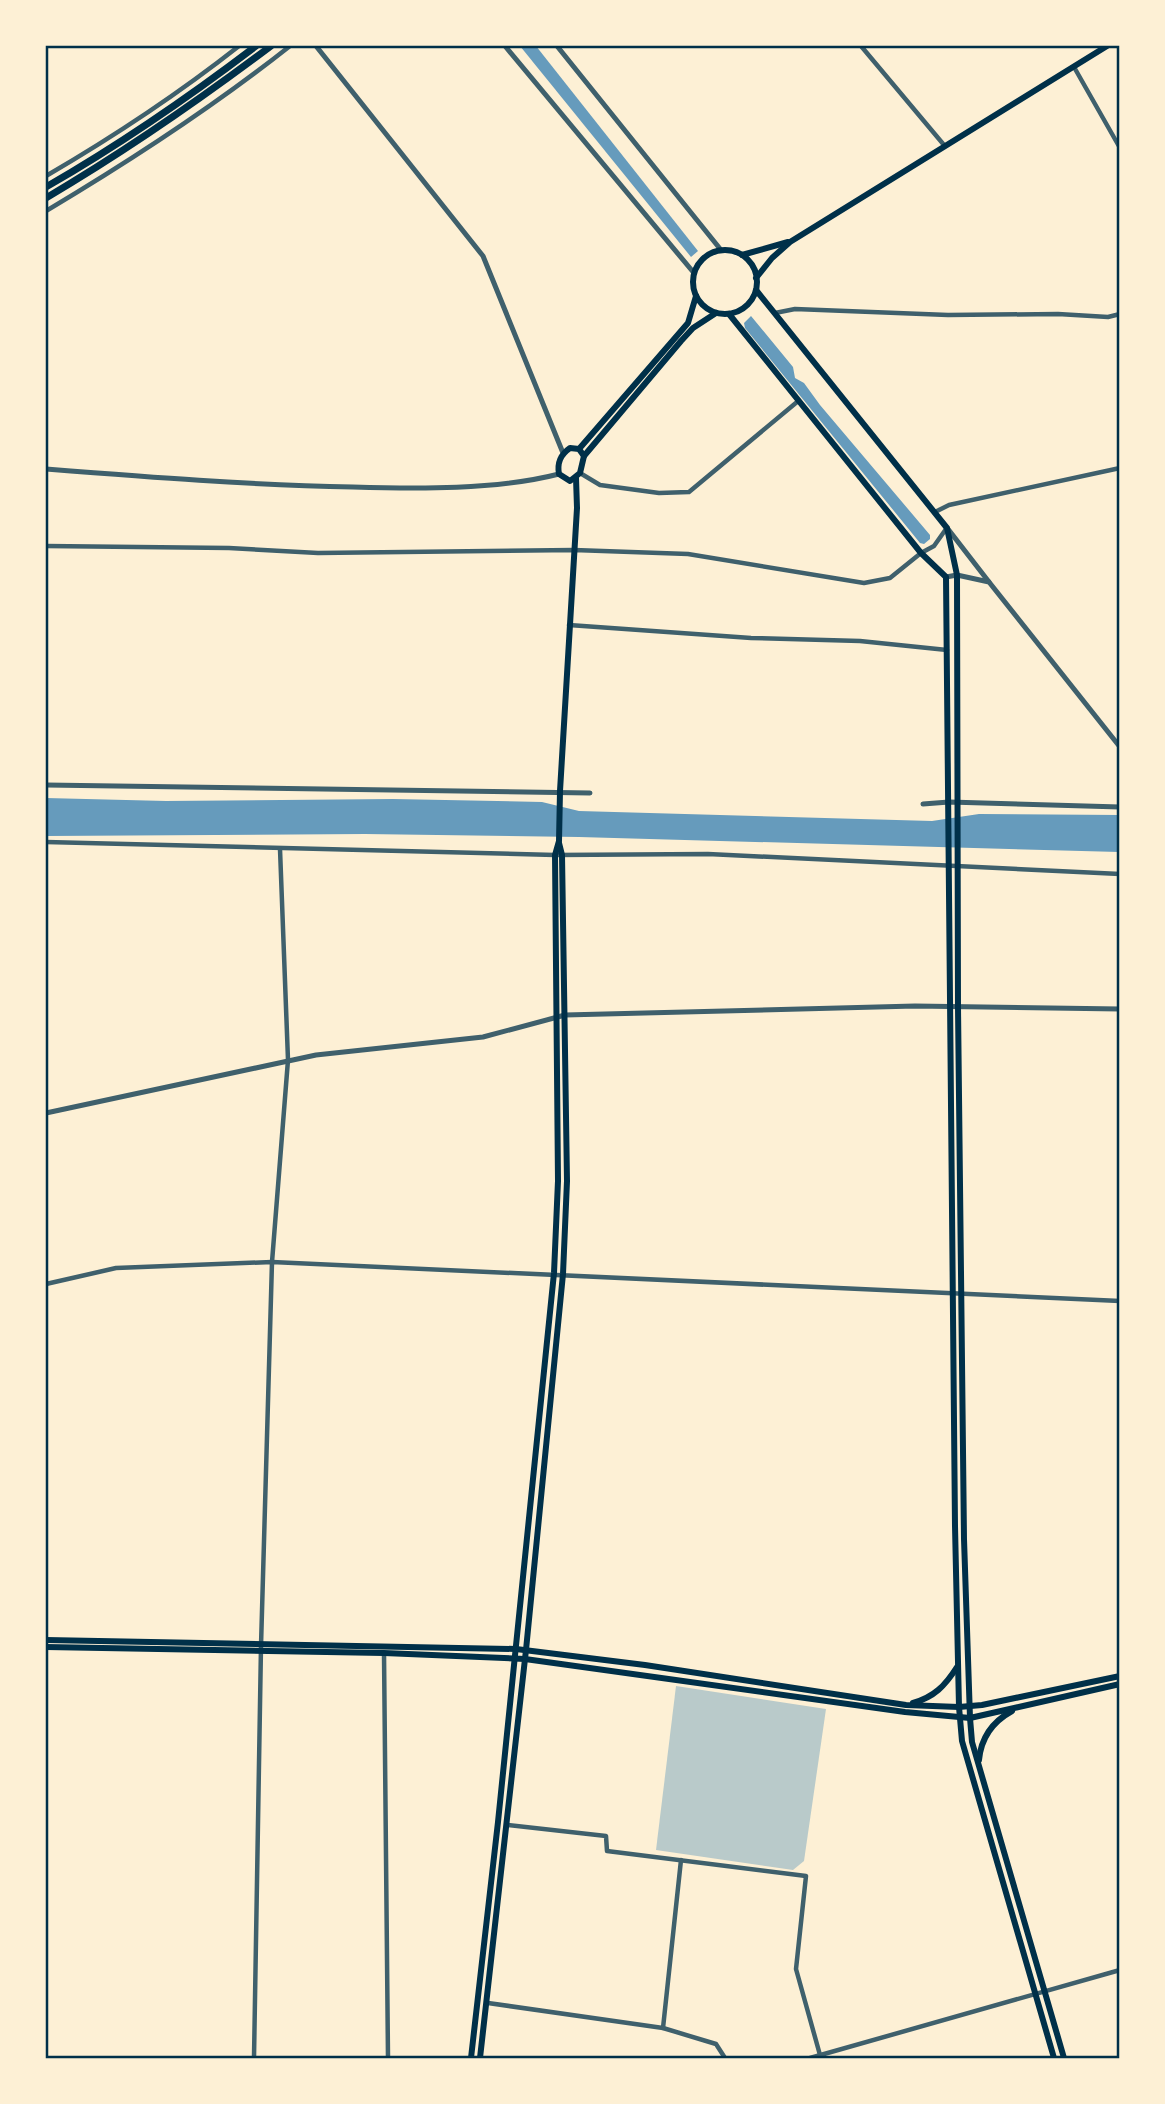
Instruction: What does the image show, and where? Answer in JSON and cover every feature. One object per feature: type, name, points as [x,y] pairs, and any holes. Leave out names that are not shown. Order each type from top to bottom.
[{"type":"main road","points":[[46,187],[100,156],[200,89],[256,46]]},
{"type":"main road","points":[[46,198],[105,163],[206,95],[271,46]]},
{"type":"main road","points":[[756,278],[772,258],[790,242],[1107,46]]},
{"type":"main road","points":[[471,2059],[554,1273],[558,1181],[559,791],[578,475],[582,452],[688,323],[696,296],[694,273],[707,255],[721,250],[742,255],[790,242]]},
{"type":"main road","points":[[696,296],[704,307],[716,313],[729,314],[746,306],[756,290],[756,278],[752,265],[742,255]]},
{"type":"main road","points":[[756,290],[947,528],[957,575],[959,1707],[962,1741],[1054,2059]]},
{"type":"main road","points":[[582,452],[687,335],[716,313]]},
{"type":"main road","points":[[729,314],[797,402],[921,553],[946,577],[949,1006],[969,1706],[972,1742],[978,1766],[1064,2059]]},
{"type":"main road","points":[[578,475],[570,481],[559,474],[558,467],[564,453],[570,448],[582,452]]},
{"type":"main road","points":[[480,2059],[526,1650],[563,1274],[567,1181],[559,855]]},
{"type":"main road","points":[[46,1640],[525,1659],[905,1713],[960,1718],[1119,1684]]},
{"type":"main road","points":[[46,1647],[516,1649],[645,1665],[906,1705],[959,1707],[1119,1676]]},
{"type":"main road","points":[[906,1705],[934,1694],[948,1682],[958,1666]]},
{"type":"main road","points":[[978,1766],[980,1743],[1004,1716],[1021,1707]]},
{"type":"street","points":[[46,176],[100,144],[190,84],[239,46]]},
{"type":"street","points":[[46,211],[111,172],[290,46]]},
{"type":"street","points":[[316,46],[483,256],[564,453]]},
{"type":"street","points":[[505,46],[694,273]]},
{"type":"street","points":[[557,46],[721,250]]},
{"type":"street","points":[[861,46],[944,145]]},
{"type":"street","points":[[1073,67],[1119,148]]},
{"type":"street","points":[[775,313],[795,309],[948,315],[1058,313],[1108,317],[1119,314]]},
{"type":"street","points":[[578,475],[600,485],[659,493],[689,492],[797,402]]},
{"type":"street","points":[[935,512],[949,505],[1119,468]]},
{"type":"street","points":[[46,469],[257,485],[407,489],[530,482],[559,474]]},
{"type":"street","points":[[46,546],[229,548],[318,553],[574,550],[688,554],[864,583],[890,578],[934,546],[947,528],[1119,747]]},
{"type":"street","points":[[946,577],[957,575],[989,582]]},
{"type":"street","points":[[569,625],[751,638],[860,641],[947,650]]},
{"type":"street","points":[[46,785],[590,793]]},
{"type":"street","points":[[923,804],[958,802],[1119,807]]},
{"type":"street","points":[[46,842],[559,855],[708,854],[959,862],[1119,874]]},
{"type":"street","points":[[254,2059],[261,1649],[272,1262],[288,1060],[280,849]]},
{"type":"street","points":[[46,1113],[288,1060],[483,1037],[565,1015],[949,1006],[1119,1009]]},
{"type":"street","points":[[46,1284],[116,1268],[272,1262],[1119,1300]]},
{"type":"street","points":[[384,1653],[388,2059]]},
{"type":"street","points":[[507,1825],[606,1836],[607,1851],[806,1876],[796,1969],[820,2055]]},
{"type":"street","points":[[663,2028],[681,1860]]},
{"type":"street","points":[[810,2059],[1119,1970]]},
{"type":"street","points":[[488,2003],[663,2028],[716,2044],[725,2059]]},
{"type":"shaded area","points":[[676,1686],[826,1709],[804,1861],[793,1870],[656,1850]]},
{"type":"water","points":[[520,46],[536,46],[698,251],[691,257]]},
{"type":"water","points":[[751,316],[793,367],[795,378],[804,383],[930,535],[930,539],[924,544],[920,543],[745,328],[744,323]]},
{"type":"water","points":[[46,798],[542,802],[579,811],[932,821],[979,814],[1120,815],[1119,852],[579,837],[365,834],[46,836]]}]
